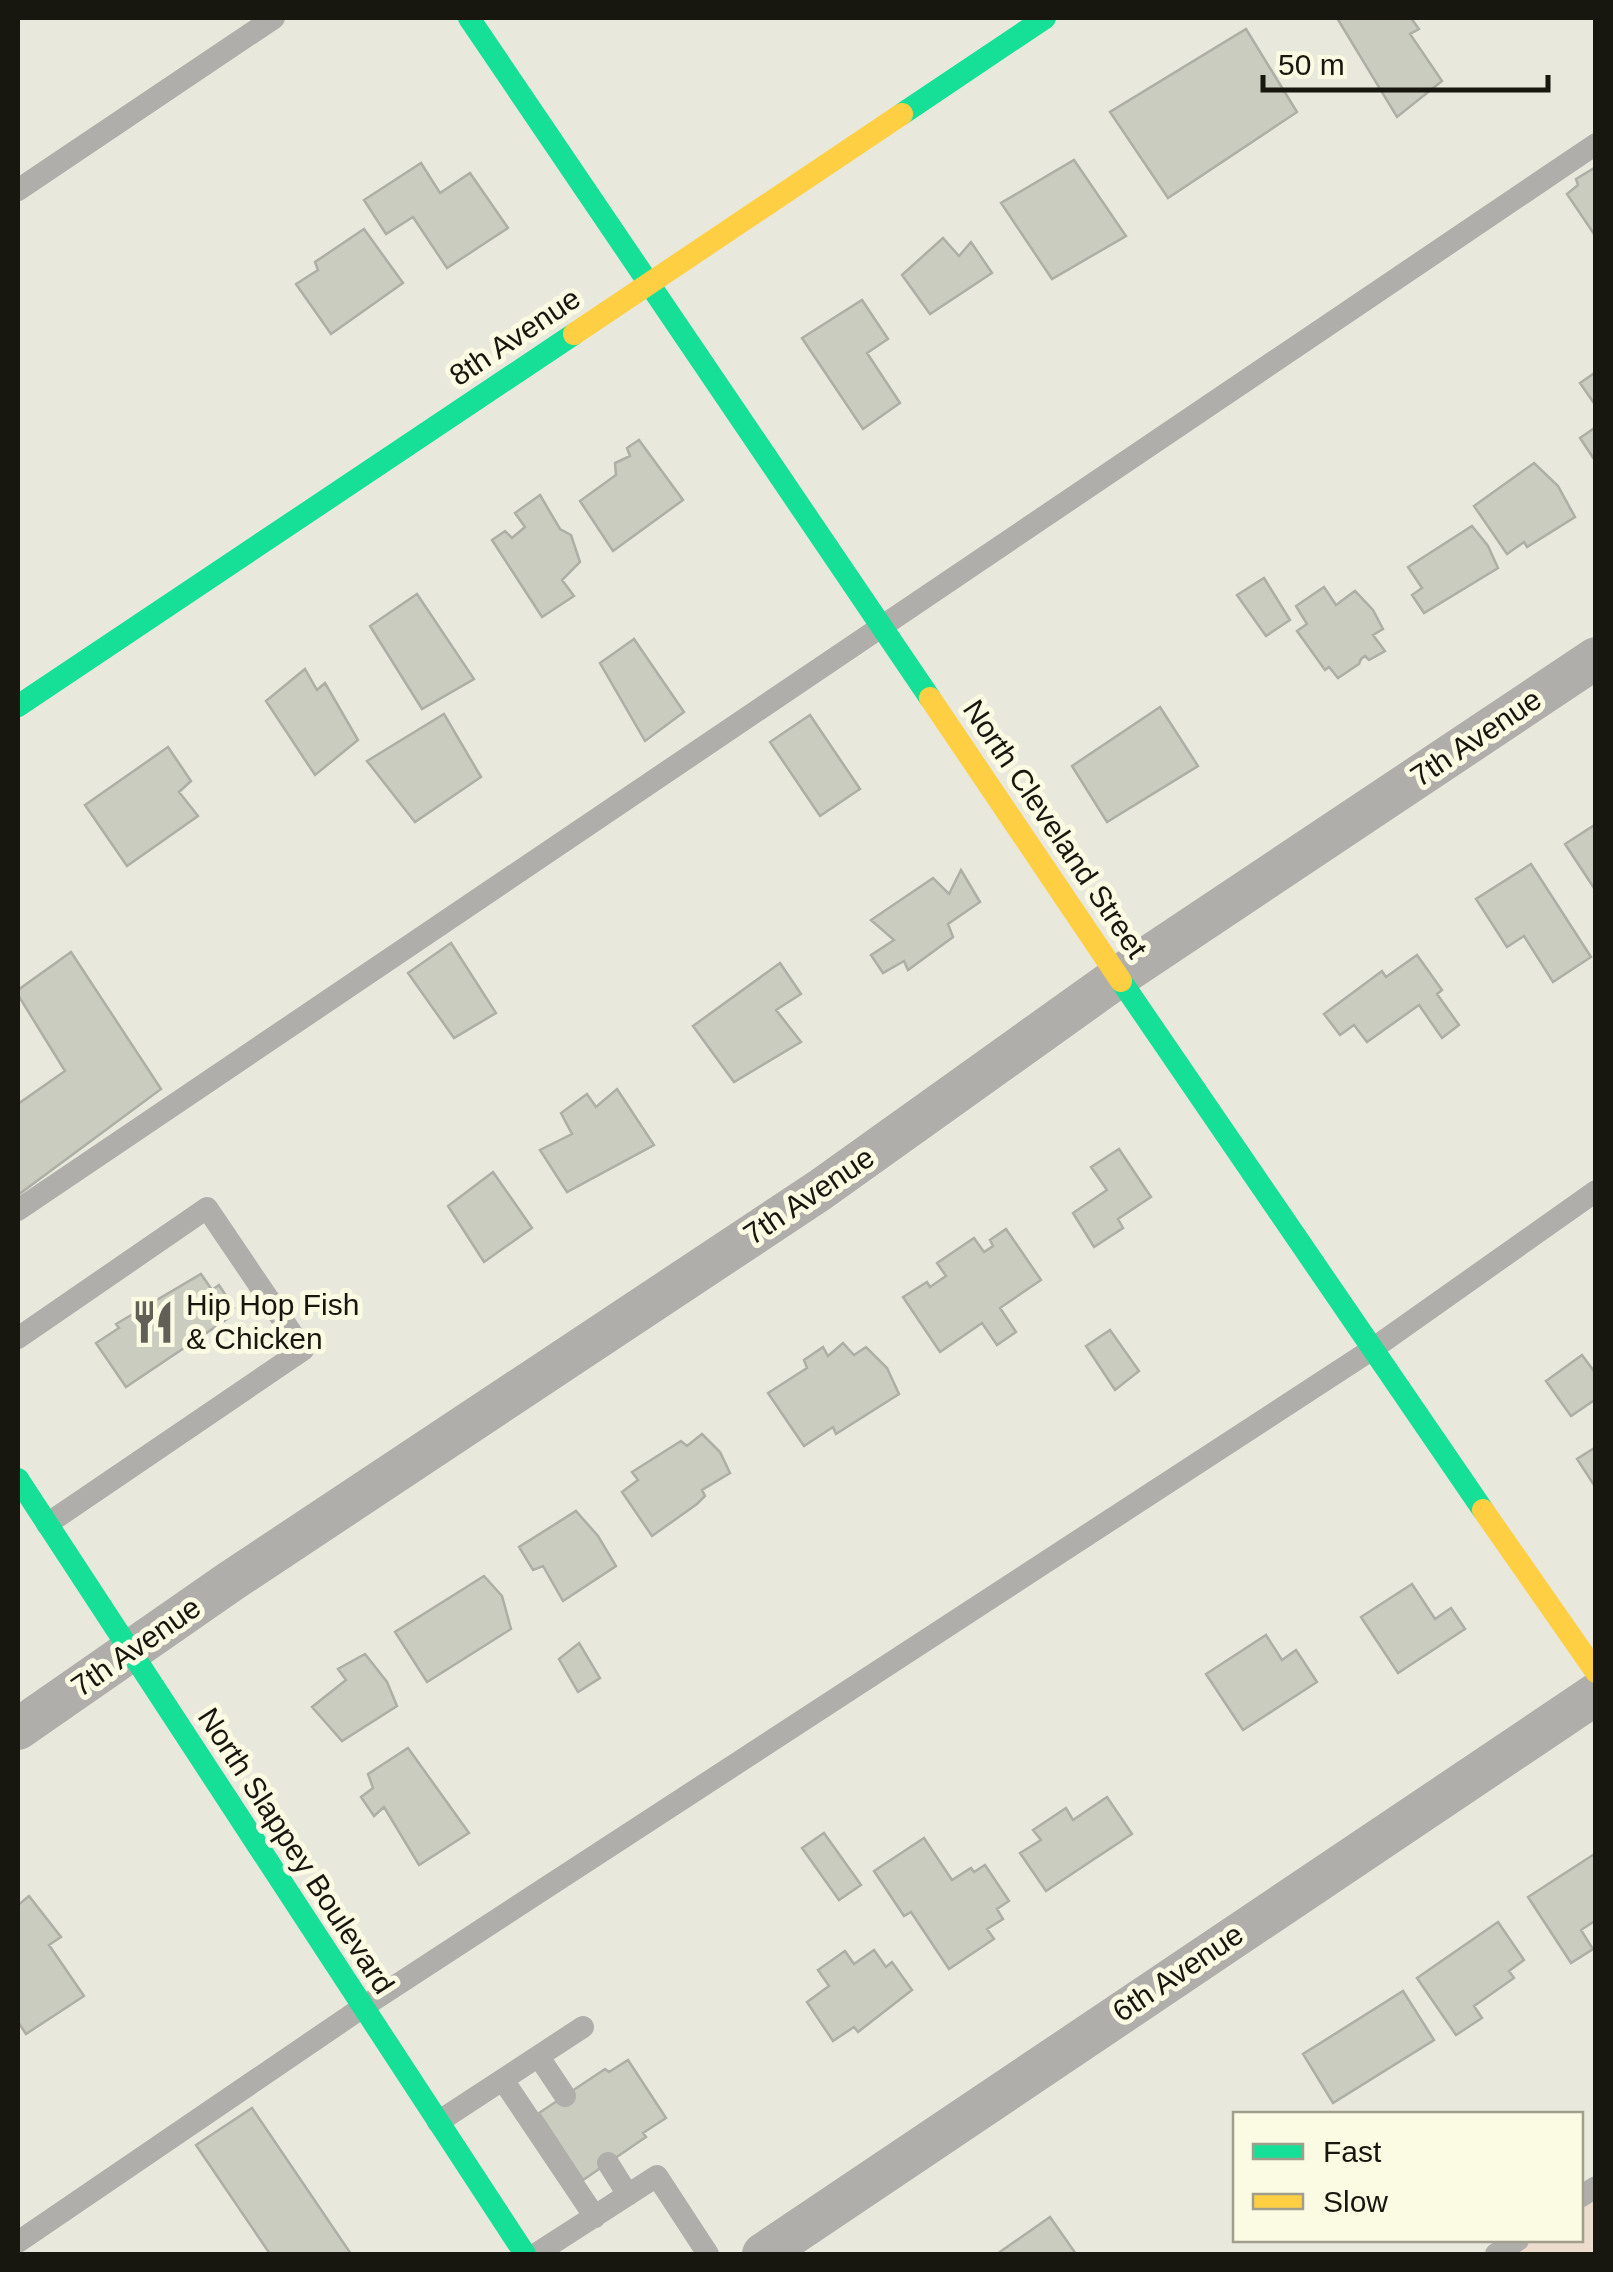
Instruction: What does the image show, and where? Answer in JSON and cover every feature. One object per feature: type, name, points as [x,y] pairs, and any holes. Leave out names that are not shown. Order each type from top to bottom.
[{"type":"street","name":"North Cleveland Street","points":[[469,18],[1372,1350],[1596,1672]]},
{"type":"street","name":"8th Avenue","points":[[18,706],[1045,18]]},
{"type":"street","name":"7th Avenue","points":[[18,1728],[231,1581],[820,1190],[1118,977],[1596,658]]},
{"type":"street","name":"North Slappey Boulevard","points":[[18,1479],[525,2254]]},
{"type":"street","name":"6th Avenue","points":[[762,2254],[1596,1694]]},
{"type":"lane","points":[[18,190],[274,18]]},
{"type":"lane","points":[[18,1210],[1596,144]]},
{"type":"lane","points":[[18,2242],[363,2007],[1372,1350],[1596,1190]]},
{"type":"lane","points":[[18,1338],[207,1208],[303,1350],[47,1524]]},
{"type":"lane","points":[[438,2122],[583,2027]]},
{"type":"lane","points":[[538,2056],[564,2096]]},
{"type":"lane","points":[[503,2080],[595,2217]]},
{"type":"lane","points":[[608,2163],[628,2195]]},
{"type":"lane","points":[[536,2254],[657,2176],[708,2254]]},
{"type":"green space","points":[[1595,2191],[1595,2254],[1503,2254],[1522,2242],[1583,2242],[1583,2200]]},
{"type":"building","points":[[1337,18],[1411,18],[1419,29],[1410,34],[1442,81],[1397,117]]},
{"type":"building","points":[[1246,29],[1297,112],[1168,198],[1110,112]]},
{"type":"building","points":[[1074,160],[1126,236],[1052,279],[1001,203]]},
{"type":"building","points":[[421,163],[440,193],[470,173],[508,228],[447,268],[413,217],[386,234],[364,200]]},
{"type":"building","points":[[1596,167],[1596,237],[1567,194],[1578,185],[1576,179]]},
{"type":"building","points":[[364,229],[403,283],[331,334],[296,284],[318,270],[315,262]]},
{"type":"building","points":[[943,238],[959,256],[971,242],[992,273],[930,314],[902,275]]},
{"type":"building","points":[[862,300],[888,339],[867,353],[900,403],[863,429],[802,338]]},
{"type":"building","points":[[1596,372],[1596,406],[1580,383]]},
{"type":"building","points":[[1596,427],[1596,462],[1580,438]]},
{"type":"building","points":[[639,440],[683,500],[613,551],[580,501],[616,475],[615,463],[630,456],[627,448]]},
{"type":"building","points":[[1534,463],[1558,486],[1575,517],[1527,547],[1524,542],[1507,554],[1474,506]]},
{"type":"building","points":[[540,495],[560,529],[571,535],[580,562],[562,580],[574,596],[542,617],[492,540],[505,531],[512,538],[525,527],[515,513]]},
{"type":"building","points":[[1472,526],[1488,546],[1498,568],[1424,613],[1412,595],[1422,588],[1408,567]]},
{"type":"building","points":[[1264,578],[1290,620],[1266,636],[1237,595]]},
{"type":"building","points":[[1324,587],[1336,605],[1355,591],[1373,610],[1383,629],[1373,635],[1385,651],[1369,660],[1365,656],[1338,678],[1329,667],[1325,670],[1297,631],[1307,624],[1296,606]]},
{"type":"building","points":[[417,594],[474,679],[422,709],[370,626]]},
{"type":"building","points":[[634,639],[684,712],[645,741],[600,663]]},
{"type":"building","points":[[305,669],[317,690],[325,683],[358,740],[315,775],[266,701]]},
{"type":"building","points":[[1160,707],[1198,766],[1107,822],[1072,766]]},
{"type":"building","points":[[444,714],[481,777],[415,822],[367,761]]},
{"type":"building","points":[[810,715],[860,789],[820,816],[770,742]]},
{"type":"building","points":[[168,747],[191,781],[179,792],[198,816],[127,866],[85,805]]},
{"type":"building","points":[[1593,826],[1596,830],[1596,891],[1565,844]]},
{"type":"building","points":[[1531,864],[1591,957],[1553,982],[1524,936],[1507,947],[1476,899]]},
{"type":"building","points":[[961,870],[980,902],[948,924],[953,937],[908,970],[904,961],[883,973],[871,955],[894,940],[871,920],[933,878],[949,894]]},
{"type":"building","points":[[451,943],[496,1013],[454,1038],[408,973]]},
{"type":"building","points":[[71,952],[161,1089],[18,1195],[18,1104],[65,1071],[18,990]]},
{"type":"building","points":[[1417,955],[1442,990],[1437,994],[1459,1025],[1442,1038],[1419,1005],[1367,1042],[1354,1025],[1340,1035],[1324,1014],[1382,971],[1386,977]]},
{"type":"building","points":[[780,963],[801,994],[776,1010],[801,1042],[734,1082],[693,1026]]},
{"type":"building","points":[[617,1089],[654,1145],[567,1192],[540,1150],[572,1134],[561,1113],[587,1094],[596,1107]]},
{"type":"building","points":[[1119,1149],[1151,1197],[1118,1219],[1123,1228],[1094,1247],[1073,1213],[1107,1190],[1091,1167]]},
{"type":"building","points":[[493,1172],[532,1228],[484,1262],[448,1206]]},
{"type":"building","points":[[1006,1229],[1041,1280],[1000,1308],[1016,1332],[997,1345],[982,1323],[940,1352],[903,1297],[946,1276],[937,1263],[974,1238],[984,1252],[993,1246],[990,1240]]},
{"type":"building","points":[[201,1274],[212,1290],[219,1285],[234,1308],[228,1313],[230,1317],[126,1387],[96,1343],[119,1328],[116,1324]]},
{"type":"building","points":[[1110,1330],[1139,1371],[1115,1390],[1086,1346]]},
{"type":"building","points":[[843,1343],[854,1355],[866,1347],[887,1368],[899,1394],[836,1434],[833,1427],[804,1446],[768,1393],[807,1368],[804,1360],[823,1347],[828,1356]]},
{"type":"building","points":[[1582,1355],[1596,1374],[1596,1399],[1571,1416],[1546,1381]]},
{"type":"building","points":[[702,1434],[720,1452],[730,1473],[702,1490],[705,1496],[697,1504],[652,1536],[622,1492],[638,1480],[632,1472],[681,1441],[687,1446]]},
{"type":"building","points":[[1596,1447],[1596,1488],[1577,1459]]},
{"type":"building","points":[[576,1511],[598,1536],[616,1566],[563,1601],[543,1566],[533,1570],[519,1547]]},
{"type":"building","points":[[484,1576],[502,1596],[511,1629],[427,1682],[395,1632]]},
{"type":"building","points":[[1412,1584],[1435,1619],[1451,1608],[1465,1629],[1398,1673],[1361,1617]]},
{"type":"building","points":[[1266,1635],[1282,1660],[1296,1650],[1317,1682],[1243,1730],[1206,1674]]},
{"type":"building","points":[[579,1643],[600,1678],[578,1692],[559,1659]]},
{"type":"building","points":[[365,1654],[387,1682],[397,1706],[342,1741],[312,1707],[346,1680],[338,1669]]},
{"type":"building","points":[[408,1748],[469,1833],[419,1865],[384,1807],[374,1816],[361,1797],[373,1788],[368,1774]]},
{"type":"building","points":[[1107,1797],[1132,1834],[1046,1891],[1020,1853],[1041,1840],[1033,1830],[1066,1808],[1073,1820]]},
{"type":"building","points":[[824,1833],[861,1885],[839,1900],[802,1848]]},
{"type":"building","points":[[924,1838],[952,1880],[971,1868],[974,1872],[985,1865],[1009,1901],[997,1909],[1003,1919],[987,1929],[994,1939],[949,1969],[911,1912],[904,1916],[874,1871]]},
{"type":"building","points":[[1596,1853],[1596,1920],[1581,1930],[1593,1949],[1571,1963],[1528,1897]]},
{"type":"building","points":[[29,1896],[61,1937],[49,1945],[84,1996],[26,2034],[18,2022],[18,1905]]},
{"type":"building","points":[[1498,1922],[1524,1960],[1509,1971],[1514,1978],[1474,2006],[1482,2018],[1456,2035],[1417,1978]]},
{"type":"building","points":[[874,1950],[886,1967],[892,1962],[912,1990],[858,2032],[854,2027],[833,2041],[807,2002],[829,1986],[818,1970],[845,1951],[854,1964]]},
{"type":"building","points":[[1403,1991],[1434,2040],[1333,2103],[1303,2054]]},
{"type":"building","points":[[628,2060],[666,2118],[643,2133],[646,2137],[583,2180],[539,2113],[605,2069],[609,2072]]},
{"type":"building","points":[[252,2108],[351,2254],[270,2254],[196,2145]]},
{"type":"building","points":[[1050,2217],[1076,2254],[997,2254]]},
{"type":"traffic: fast","points":[[469,18],[930,698]]},
{"type":"traffic: fast","points":[[902,114],[1045,18]]},
{"type":"traffic: fast","points":[[18,706],[574,334]]},
{"type":"traffic: fast","points":[[1121,981],[1483,1510]]},
{"type":"traffic: fast","points":[[18,1479],[525,2254]]},
{"type":"traffic: slow","points":[[574,334],[902,114]]},
{"type":"traffic: slow","points":[[930,698],[1121,981]]},
{"type":"traffic: slow","points":[[1483,1510],[1596,1672]]},
{"type":"place","name":"Hip Hop Fish & Chicken","points":[[153,1322]]}]
